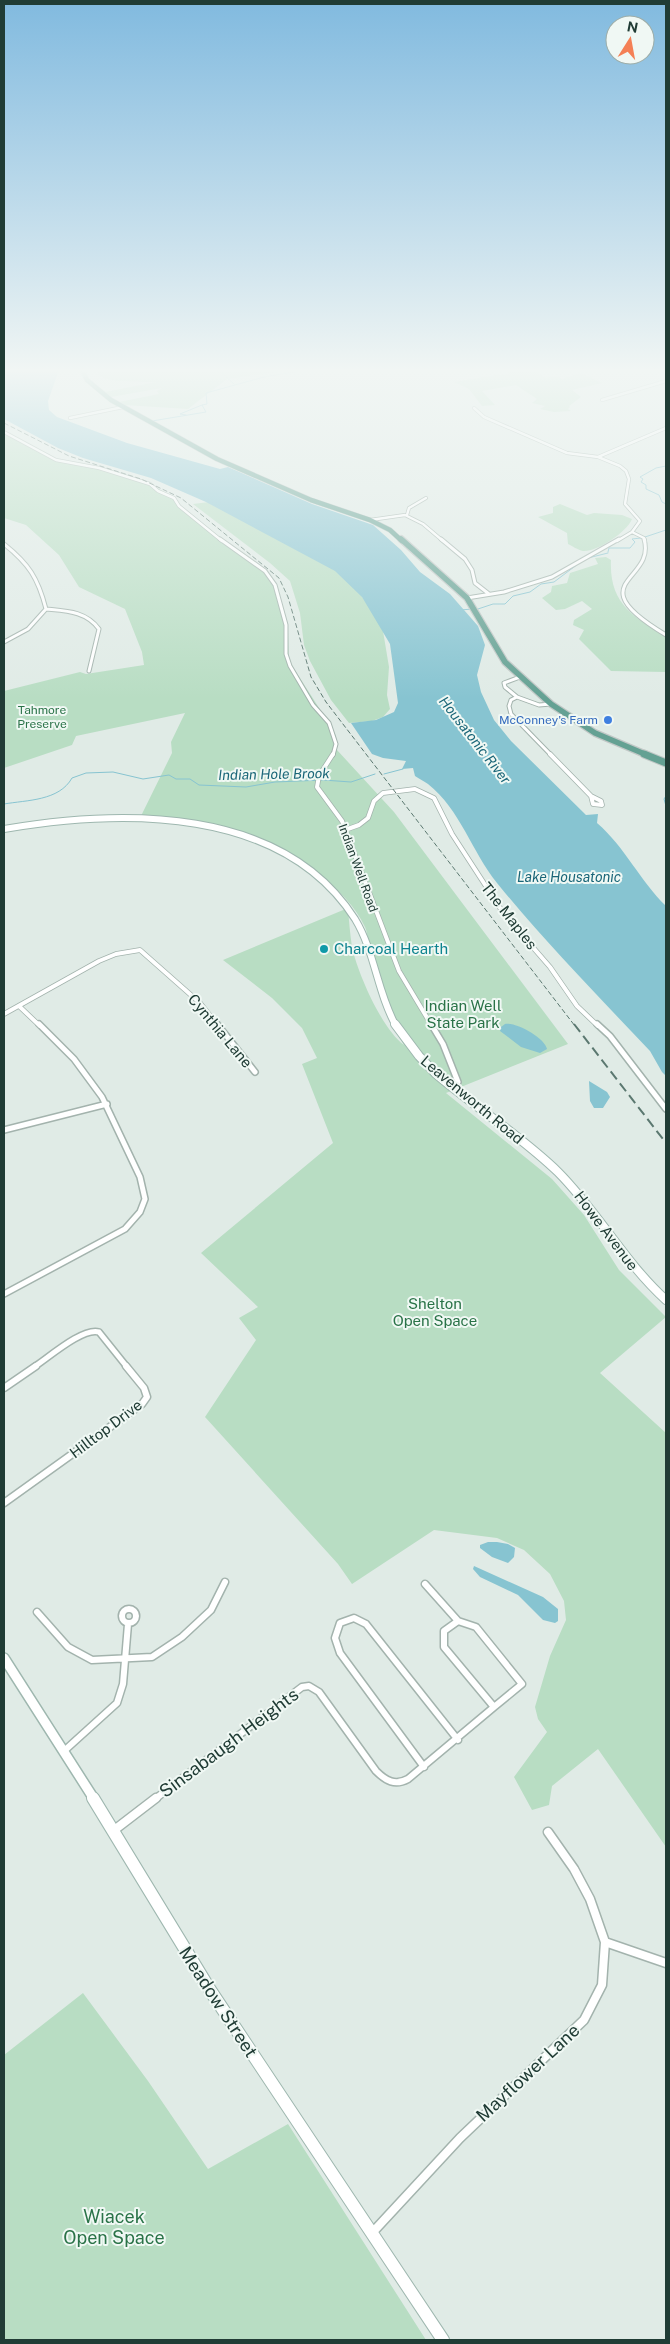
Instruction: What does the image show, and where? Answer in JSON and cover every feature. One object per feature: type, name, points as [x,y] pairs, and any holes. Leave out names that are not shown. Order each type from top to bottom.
[{"type":"main road","points":[[262,479],[311,500],[370,520],[397,536],[467,598],[505,662],[551,704],[588,729],[666,763]]},
{"type":"main road","name":"Leavenworth Road","points":[[4,829],[45,821],[89,816],[152,817],[203,825],[244,837],[296,862],[325,883],[349,910],[364,935],[385,1000],[396,1027],[414,1051],[454,1088],[546,1162]]},
{"type":"main road","name":"Howe Avenue","points":[[546,1162],[588,1204],[636,1272],[666,1300]]},
{"type":"main road","name":"Meadow Street","points":[[4,1658],[64,1751],[210,1990],[443,2340]]},
{"type":"street","name":"Indian Well Road","points":[[135,479],[150,484],[158,491],[174,498],[180,506],[214,534],[265,571],[275,585],[285,619],[286,654],[290,666],[313,705],[329,723],[334,735],[335,751],[317,782],[318,789],[335,810],[345,830],[399,971],[451,1060],[458,1078],[454,1088]]},
{"type":"street","points":[[467,598],[552,577],[632,532],[640,520],[624,502],[628,479]]},
{"type":"street","points":[[407,515],[409,508],[426,498]]},
{"type":"street","points":[[370,520],[407,515],[427,526],[462,556],[472,570],[475,583],[489,594]]},
{"type":"street","points":[[632,532],[644,538],[646,548],[641,561],[625,586],[622,593],[623,600],[631,611],[666,635]]},
{"type":"street","points":[[4,544],[30,566],[35,575],[46,609],[40,620],[30,629],[4,642]]},
{"type":"street","points":[[46,609],[76,612],[95,621],[99,629],[89,671]]},
{"type":"street","points":[[520,677],[510,679],[504,683],[508,690],[518,697],[539,705],[551,704]]},
{"type":"street","points":[[518,697],[512,700],[509,706],[511,714],[592,796]]},
{"type":"street","name":"The Maples","points":[[345,830],[359,825],[368,818],[374,801],[383,793],[394,790],[415,789],[425,792],[434,798],[452,834],[504,914],[550,967],[577,1006],[610,1036],[666,1109]]},
{"type":"street","name":"Cynthia Lane","points":[[20,1007],[114,954],[140,950],[200,1003],[255,1072]]},
{"type":"street","points":[[4,1014],[20,1007],[67,1052],[88,1076],[107,1104],[143,1185],[144,1205],[138,1216],[125,1229],[4,1293]]},
{"type":"street","points":[[4,1130],[107,1104]]},
{"type":"street","name":"Hilltop Drive","points":[[4,1388],[82,1334],[93,1330],[99,1332],[140,1383],[147,1397],[142,1404],[4,1503]]},
{"type":"street","points":[[38,1612],[68,1647],[92,1660],[126,1660],[152,1657],[182,1637],[212,1610],[224,1582]]},
{"type":"street","name":"Sinsabaugh Heights","points":[[113,1832],[302,1687],[309,1686],[319,1692],[376,1771],[384,1779],[393,1783],[403,1782],[458,1740],[522,1684],[476,1627],[458,1621],[425,1584]]},
{"type":"street","points":[[424,1766],[340,1653],[335,1644],[335,1634],[340,1623],[354,1618],[366,1624],[458,1740]]},
{"type":"street","points":[[458,1621],[444,1631],[444,1647],[494,1708]]},
{"type":"street","points":[[64,1751],[117,1703],[123,1684],[128,1624]]},
{"type":"street","name":"Mayflower Lane","points":[[371,2233],[460,2138],[584,2020],[602,1985],[605,1942],[590,1899],[574,1869],[548,1832]]},
{"type":"street","points":[[605,1942],[666,1963]]},
{"type":"green space","name":"Shelton Open Space","points":[[4,479],[134,479],[159,489],[173,498],[184,509],[273,579],[288,631],[289,661],[336,736],[337,750],[394,812],[568,1044],[446,1093],[552,1179],[584,1215],[619,1270],[666,1317],[600,1373],[666,1433],[666,1847],[598,1749],[552,1786],[549,1805],[532,1810],[514,1777],[547,1732],[538,1719],[535,1707],[550,1656],[566,1620],[564,1601],[550,1574],[524,1550],[497,1538],[434,1530],[352,1584],[338,1564],[205,1417],[256,1340],[239,1318],[258,1307],[201,1253],[333,1143],[302,1064],[317,1058],[302,1028],[272,998],[223,960],[348,908],[352,947],[365,986],[387,1027],[404,1045],[393,1026],[380,993],[370,960],[365,927],[356,911],[328,882],[311,868],[293,857],[239,833],[215,827],[141,816],[172,753],[171,742],[185,713],[76,736],[72,745],[4,768],[4,691],[80,672],[86,674],[144,665],[142,652],[125,609],[79,587],[59,555],[26,525],[4,518]]},
{"type":"green space","points":[[209,502],[346,574],[382,625],[389,667],[387,695],[390,709],[383,717],[372,721],[349,723],[331,700],[310,661],[304,645],[300,613],[290,581],[270,563],[193,504]]},
{"type":"green space","points":[[560,504],[587,515],[594,513],[622,515],[632,519],[624,530],[611,540],[596,548],[583,551],[568,544],[567,533],[538,517],[553,513],[553,507]]},
{"type":"green space","points":[[606,557],[611,560],[611,575],[614,588],[625,607],[666,637],[666,672],[611,671],[579,639],[584,630],[573,625],[574,620],[592,609],[582,601],[565,609],[556,610],[542,598],[551,592],[552,586],[567,583],[570,573],[598,564],[595,558]]},
{"type":"green space","name":"Wiacek Open Space","points":[[83,1993],[148,2081],[208,2169],[288,2124],[426,2340],[4,2340],[4,2055]]},
{"type":"water","name":"Lake Housatonic","points":[[154,479],[256,479],[312,504],[373,525],[401,550],[420,572],[450,594],[478,626],[485,645],[477,675],[481,692],[494,720],[511,741],[586,815],[598,814],[597,823],[607,832],[648,886],[666,906],[666,1076],[650,1051],[553,948],[497,883],[457,818],[439,794],[415,776],[413,768],[402,769],[406,761],[383,758],[372,754],[351,723],[376,720],[394,712],[398,703],[390,644],[362,597],[335,571],[206,502]]},
{"type":"water","points":[[505,1024],[523,1028],[541,1040],[547,1049],[540,1053],[521,1047],[500,1031],[501,1027]]},
{"type":"water","points":[[589,1081],[607,1092],[610,1097],[603,1108],[594,1108],[590,1101]]},
{"type":"water","points":[[488,1542],[508,1544],[515,1548],[514,1557],[508,1563],[492,1557],[480,1548],[480,1545]]},
{"type":"water","points":[[474,1566],[543,1597],[558,1609],[558,1621],[555,1623],[543,1620],[518,1595],[480,1577],[473,1569]]},
{"type":"waterway","points":[[643,479],[641,482],[646,485],[646,489],[659,495],[662,502],[666,504]]},
{"type":"waterway","points":[[645,537],[666,530]]},
{"type":"waterway","points":[[608,552],[609,548],[630,548],[635,542],[632,539],[641,538]]},
{"type":"waterway","points":[[588,558],[608,553]]},
{"type":"waterway","points":[[478,609],[493,604],[505,604],[513,596],[530,592],[541,584],[554,582],[582,561]]},
{"type":"waterway","points":[[460,610],[473,609]]},
{"type":"waterway","name":"Indian Hole Brook","points":[[384,774],[403,769]]},
{"type":"waterway","name":"Indian Hole Brook","points":[[4,804],[51,795],[66,786],[72,778],[86,773],[113,772],[143,779],[169,775],[176,779],[190,779],[199,785],[246,787],[275,782],[323,780],[351,782],[375,774]]},
{"type":"waterway","points":[[666,786],[666,793]]},
{"type":"waterway","points":[[666,796],[664,799],[666,806]]},
{"type":"railway","points":[[142,479],[181,498],[279,578],[288,597],[311,677],[326,702],[575,1026]]},
{"type":"railway","points":[[574,1024],[666,1143]]},
{"type":"place","name":"McConney's Farm","points":[[608,720]]},
{"type":"place","name":"Charcoal Hearth","points":[[324,949]]},
{"type":"park label","name":"Tahmore Preserve","points":[[42,717]]},
{"type":"park label","name":"Indian Well State Park","points":[[463,1014]]},
{"type":"water label","name":"Housatonic River","points":[[475,740]]}]
